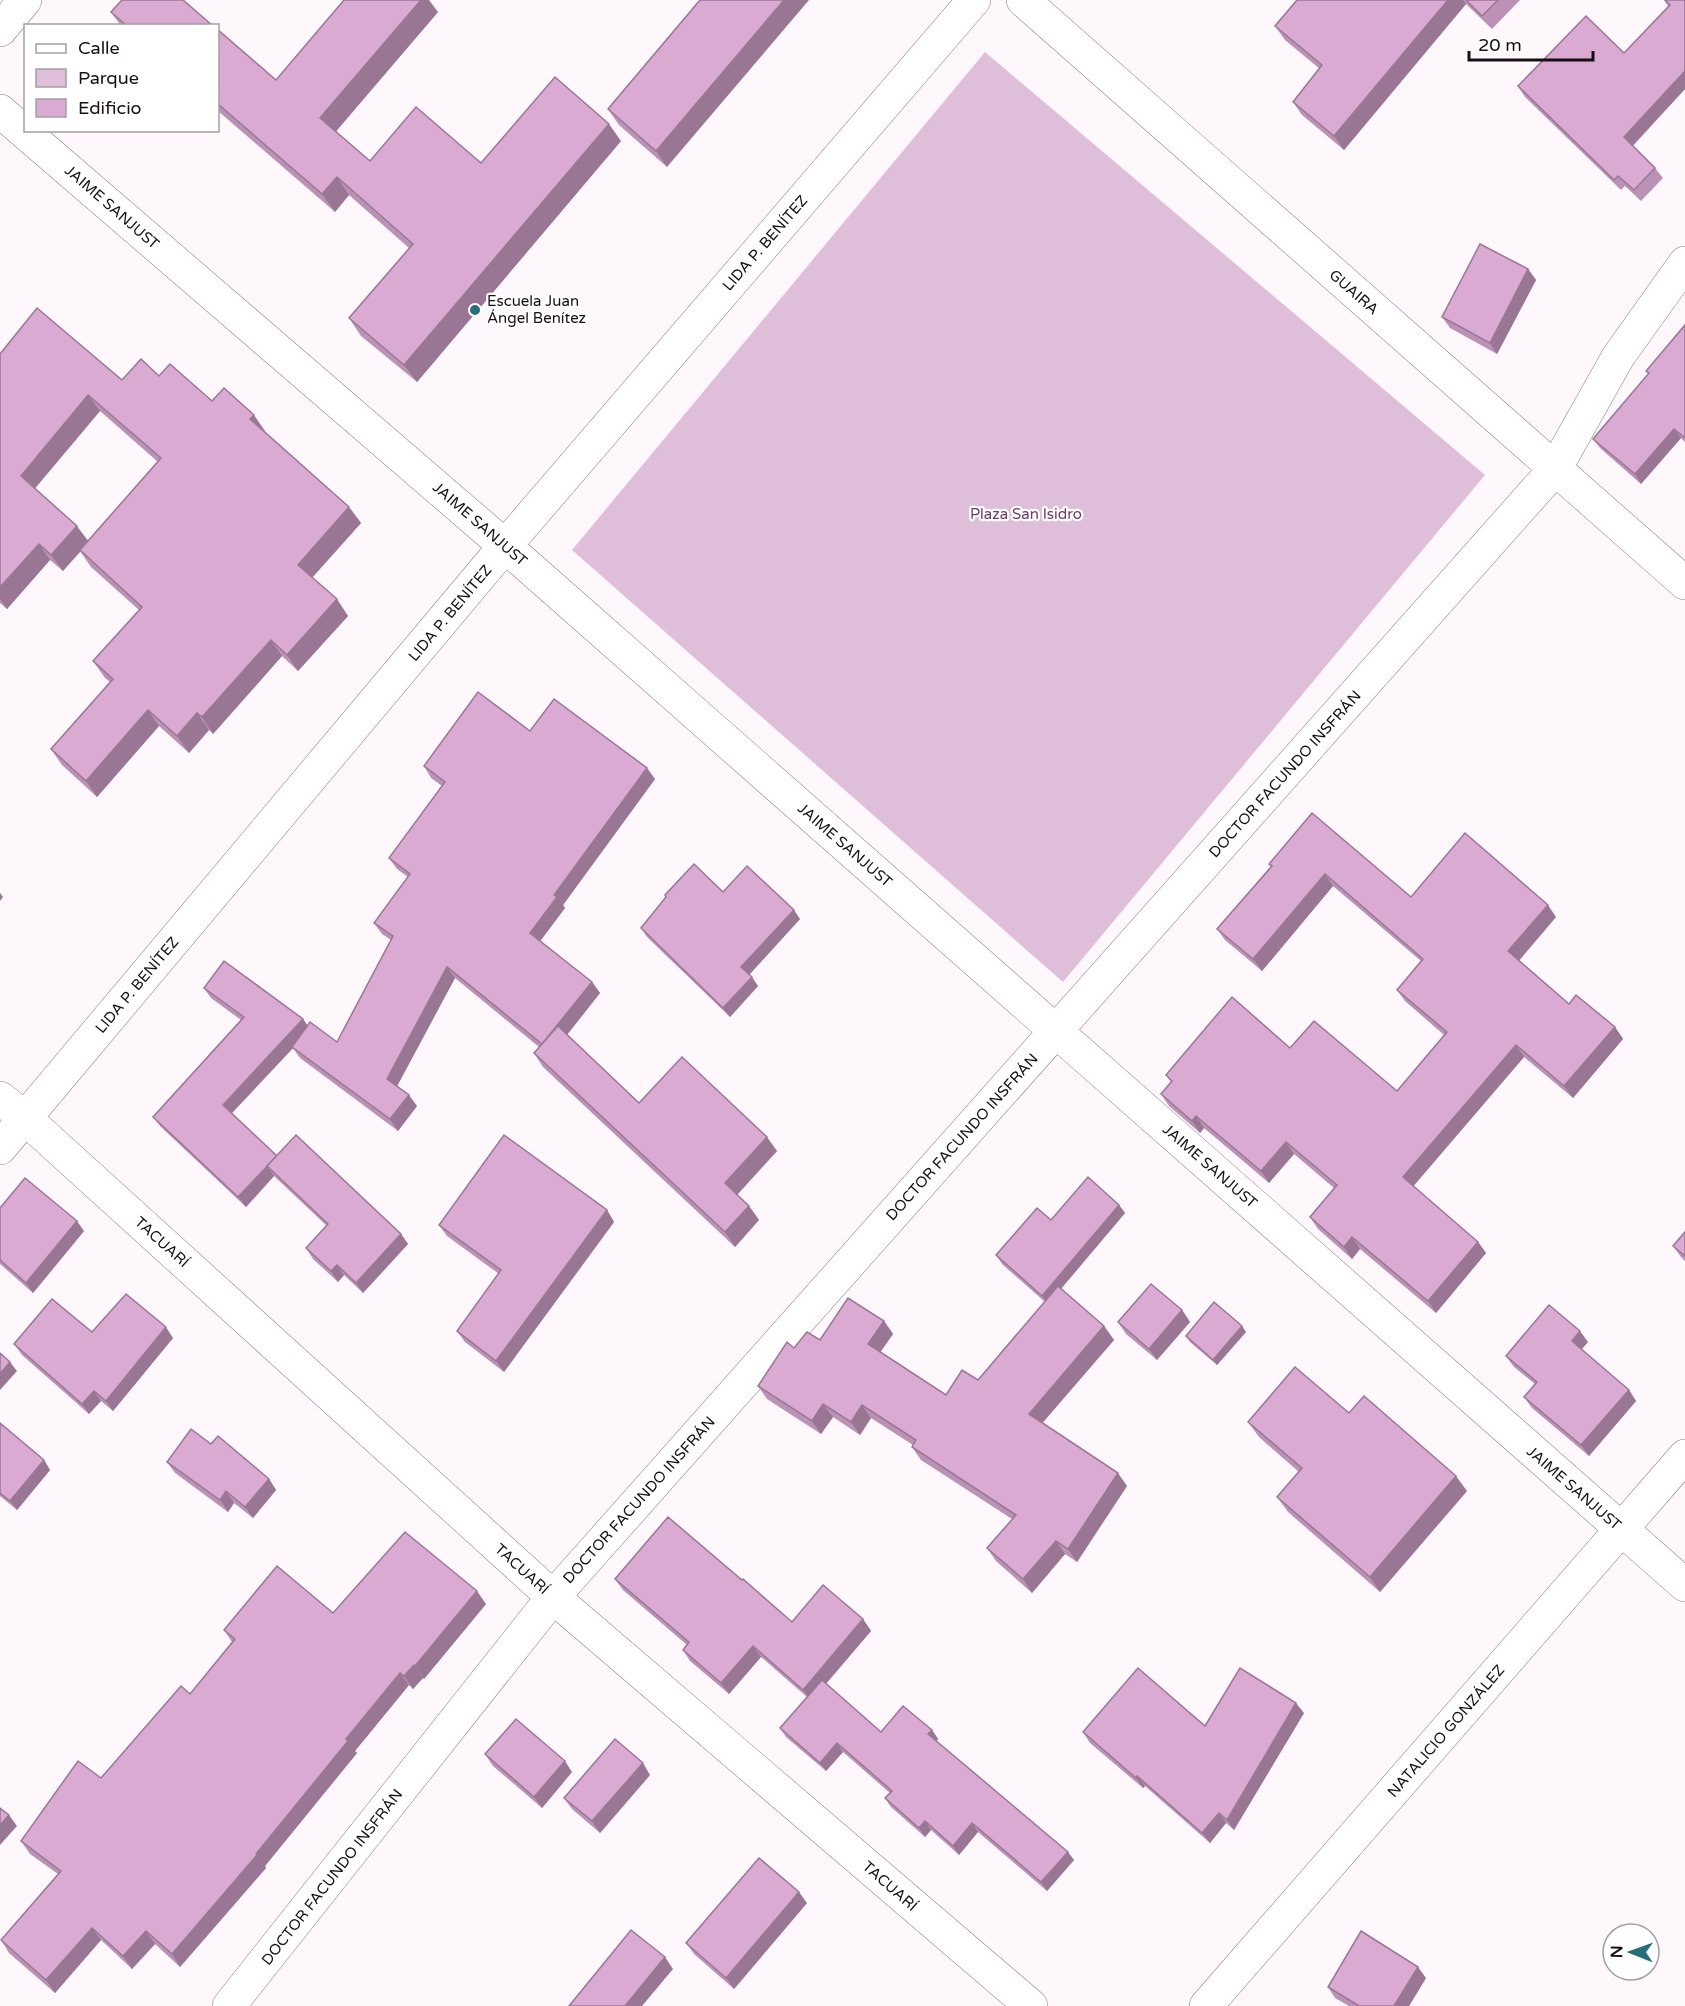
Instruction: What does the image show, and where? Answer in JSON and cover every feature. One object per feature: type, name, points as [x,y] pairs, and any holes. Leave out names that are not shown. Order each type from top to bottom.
[{"type":"street","points":[[0,30],[25,0]]},
{"type":"street","name":"LIDA P. BENÍTEZ","points":[[0,1148],[506,546],[974,0]]},
{"type":"street","name":"GUAIRA","points":[[1023,0],[1685,584]]},
{"type":"street","name":"JAIME SANJUST","points":[[0,111],[24,132]]},
{"type":"street","name":"JAIME SANJUST","points":[[24,132],[506,546],[1685,1585]]},
{"type":"street","name":"DOCTOR FACUNDO INSFRÁN","points":[[230,2006],[553,1597],[1555,469],[1618,357],[1685,263]]},
{"type":"street","name":"TACUARÍ","points":[[0,1098],[25,1118],[553,1597],[1031,2006]]},
{"type":"street","name":"NATALICIO GONZÁLEZ","points":[[1206,2006],[1685,1456]]},
{"type":"green space","name":"Plaza San Isidro","points":[[985,52],[1485,475],[1063,982],[572,550]]},
{"type":"building","points":[[122,0],[183,0],[211,24],[125,24],[111,12]]},
{"type":"building","points":[[344,0],[421,0],[320,118],[370,161],[416,107],[481,163],[555,77],[609,124],[404,365],[349,318],[413,244],[337,177],[322,194],[219,105],[219,31],[276,80]]},
{"type":"building","points":[[700,0],[784,0],[656,151],[608,109]]},
{"type":"building","points":[[1297,0],[1448,0],[1334,136],[1293,102],[1322,65],[1275,26]]},
{"type":"building","points":[[1466,0],[1498,0],[1482,16]]},
{"type":"building","points":[[1665,0],[1685,0],[1685,71],[1624,137],[1655,168],[1634,190],[1618,176],[1614,180],[1518,86],[1586,16],[1624,53],[1670,5]]},
{"type":"building","points":[[1480,244],[1528,269],[1490,343],[1442,317]]},
{"type":"building","points":[[37,308],[122,380],[141,359],[159,376],[170,364],[212,401],[224,388],[254,415],[250,419],[349,507],[298,565],[337,599],[287,655],[271,640],[202,717],[197,713],[177,736],[148,710],[86,781],[51,749],[113,679],[93,661],[142,607],[80,550],[161,458],[88,395],[21,476],[77,526],[51,555],[39,544],[0,587],[0,354]]},
{"type":"building","points":[[1685,325],[1685,438],[1674,429],[1635,474],[1593,439],[1649,373],[1646,371]]},
{"type":"building","points":[[478,692],[530,731],[554,699],[647,768],[554,895],[557,897],[530,933],[592,982],[542,1044],[447,967],[387,1079],[409,1095],[390,1119],[292,1047],[310,1022],[337,1042],[393,936],[374,923],[410,874],[389,858],[445,782],[424,766]]},
{"type":"building","points":[[1312,813],[1411,897],[1465,833],[1548,905],[1508,951],[1569,1004],[1576,995],[1615,1027],[1564,1086],[1516,1045],[1403,1177],[1478,1242],[1428,1301],[1352,1237],[1344,1247],[1310,1217],[1337,1185],[1286,1142],[1261,1171],[1196,1116],[1192,1121],[1161,1094],[1172,1081],[1166,1075],[1232,997],[1290,1048],[1314,1021],[1397,1091],[1447,1032],[1397,990],[1423,959],[1325,874],[1253,959],[1217,929],[1272,866],[1269,864]]},
{"type":"building","points":[[694,864],[723,892],[747,866],[794,910],[741,967],[752,977],[723,1008],[641,928],[666,897],[665,895]]},
{"type":"building","points":[[224,961],[303,1019],[223,1105],[277,1156],[238,1197],[153,1117],[244,1017],[204,988]]},
{"type":"building","points":[[558,1026],[639,1103],[682,1057],[767,1137],[725,1183],[749,1206],[725,1232],[534,1053]]},
{"type":"building","points":[[296,1135],[401,1234],[356,1283],[337,1265],[331,1271],[306,1248],[328,1224],[267,1166]]},
{"type":"building","points":[[504,1135],[607,1210],[496,1361],[457,1331],[501,1270],[439,1225]]},
{"type":"building","points":[[1088,1177],[1119,1205],[1042,1296],[996,1255],[1037,1208],[1051,1220]]},
{"type":"building","points":[[25,1178],[77,1221],[26,1283],[0,1260],[0,1208]]},
{"type":"building","points":[[1685,1232],[1685,1256],[1673,1246]]},
{"type":"building","points":[[1151,1284],[1182,1310],[1149,1349],[1118,1322]]},
{"type":"building","points":[[1058,1286],[1104,1326],[1029,1414],[1118,1473],[1068,1549],[1056,1541],[1023,1579],[987,1548],[1016,1515],[912,1447],[916,1440],[862,1405],[851,1422],[823,1404],[812,1421],[758,1386],[787,1342],[794,1348],[807,1332],[820,1340],[848,1298],[884,1321],[868,1344],[946,1395],[962,1370],[978,1380]]},
{"type":"building","points":[[126,1294],[166,1327],[106,1401],[94,1391],[82,1404],[14,1344],[52,1299],[92,1332]]},
{"type":"building","points":[[1214,1302],[1242,1326],[1213,1360],[1186,1336]]},
{"type":"building","points":[[1549,1305],[1580,1331],[1572,1341],[1629,1390],[1581,1445],[1524,1397],[1537,1382],[1506,1356]]},
{"type":"building","points":[[0,1353],[10,1362],[0,1374]]},
{"type":"building","points":[[1295,1367],[1349,1413],[1364,1396],[1456,1476],[1370,1577],[1277,1497],[1302,1468],[1248,1422]]},
{"type":"building","points":[[0,1423],[44,1460],[10,1501],[0,1493]]},
{"type":"building","points":[[191,1429],[211,1444],[218,1436],[269,1479],[245,1507],[226,1491],[220,1500],[167,1462]]},
{"type":"building","points":[[668,1517],[792,1622],[823,1585],[863,1619],[803,1690],[753,1646],[721,1683],[683,1650],[689,1642],[615,1579]]},
{"type":"building","points":[[405,1532],[477,1591],[415,1666],[404,1676],[400,1673],[257,1855],[172,1954],[146,1931],[123,1956],[92,1928],[46,1980],[1,1940],[61,1871],[21,1841],[78,1761],[101,1778],[181,1686],[190,1694],[235,1639],[224,1630],[277,1566],[333,1613]]},
{"type":"building","points":[[1138,1668],[1205,1726],[1240,1668],[1296,1703],[1227,1820],[1219,1813],[1202,1833],[1083,1732]]},
{"type":"building","points":[[822,1680],[881,1732],[903,1706],[932,1730],[928,1734],[1068,1852],[1041,1882],[972,1823],[953,1846],[925,1821],[919,1828],[885,1798],[892,1791],[837,1743],[820,1763],[780,1728]]},
{"type":"building","points":[[516,1719],[565,1761],[534,1797],[485,1754]]},
{"type":"building","points":[[615,1739],[643,1763],[592,1821],[564,1798]]},
{"type":"building","points":[[0,1808],[9,1815],[0,1825]]},
{"type":"building","points":[[759,1858],[799,1892],[726,1978],[686,1943]]},
{"type":"building","points":[[631,1930],[665,1957],[625,2006],[569,2006]]},
{"type":"building","points":[[1361,1931],[1418,1967],[1394,2006],[1359,2006],[1328,1987]]},
{"type":"place","name":"Escuela Juan Ángel Benítez","points":[[475,310]]}]
